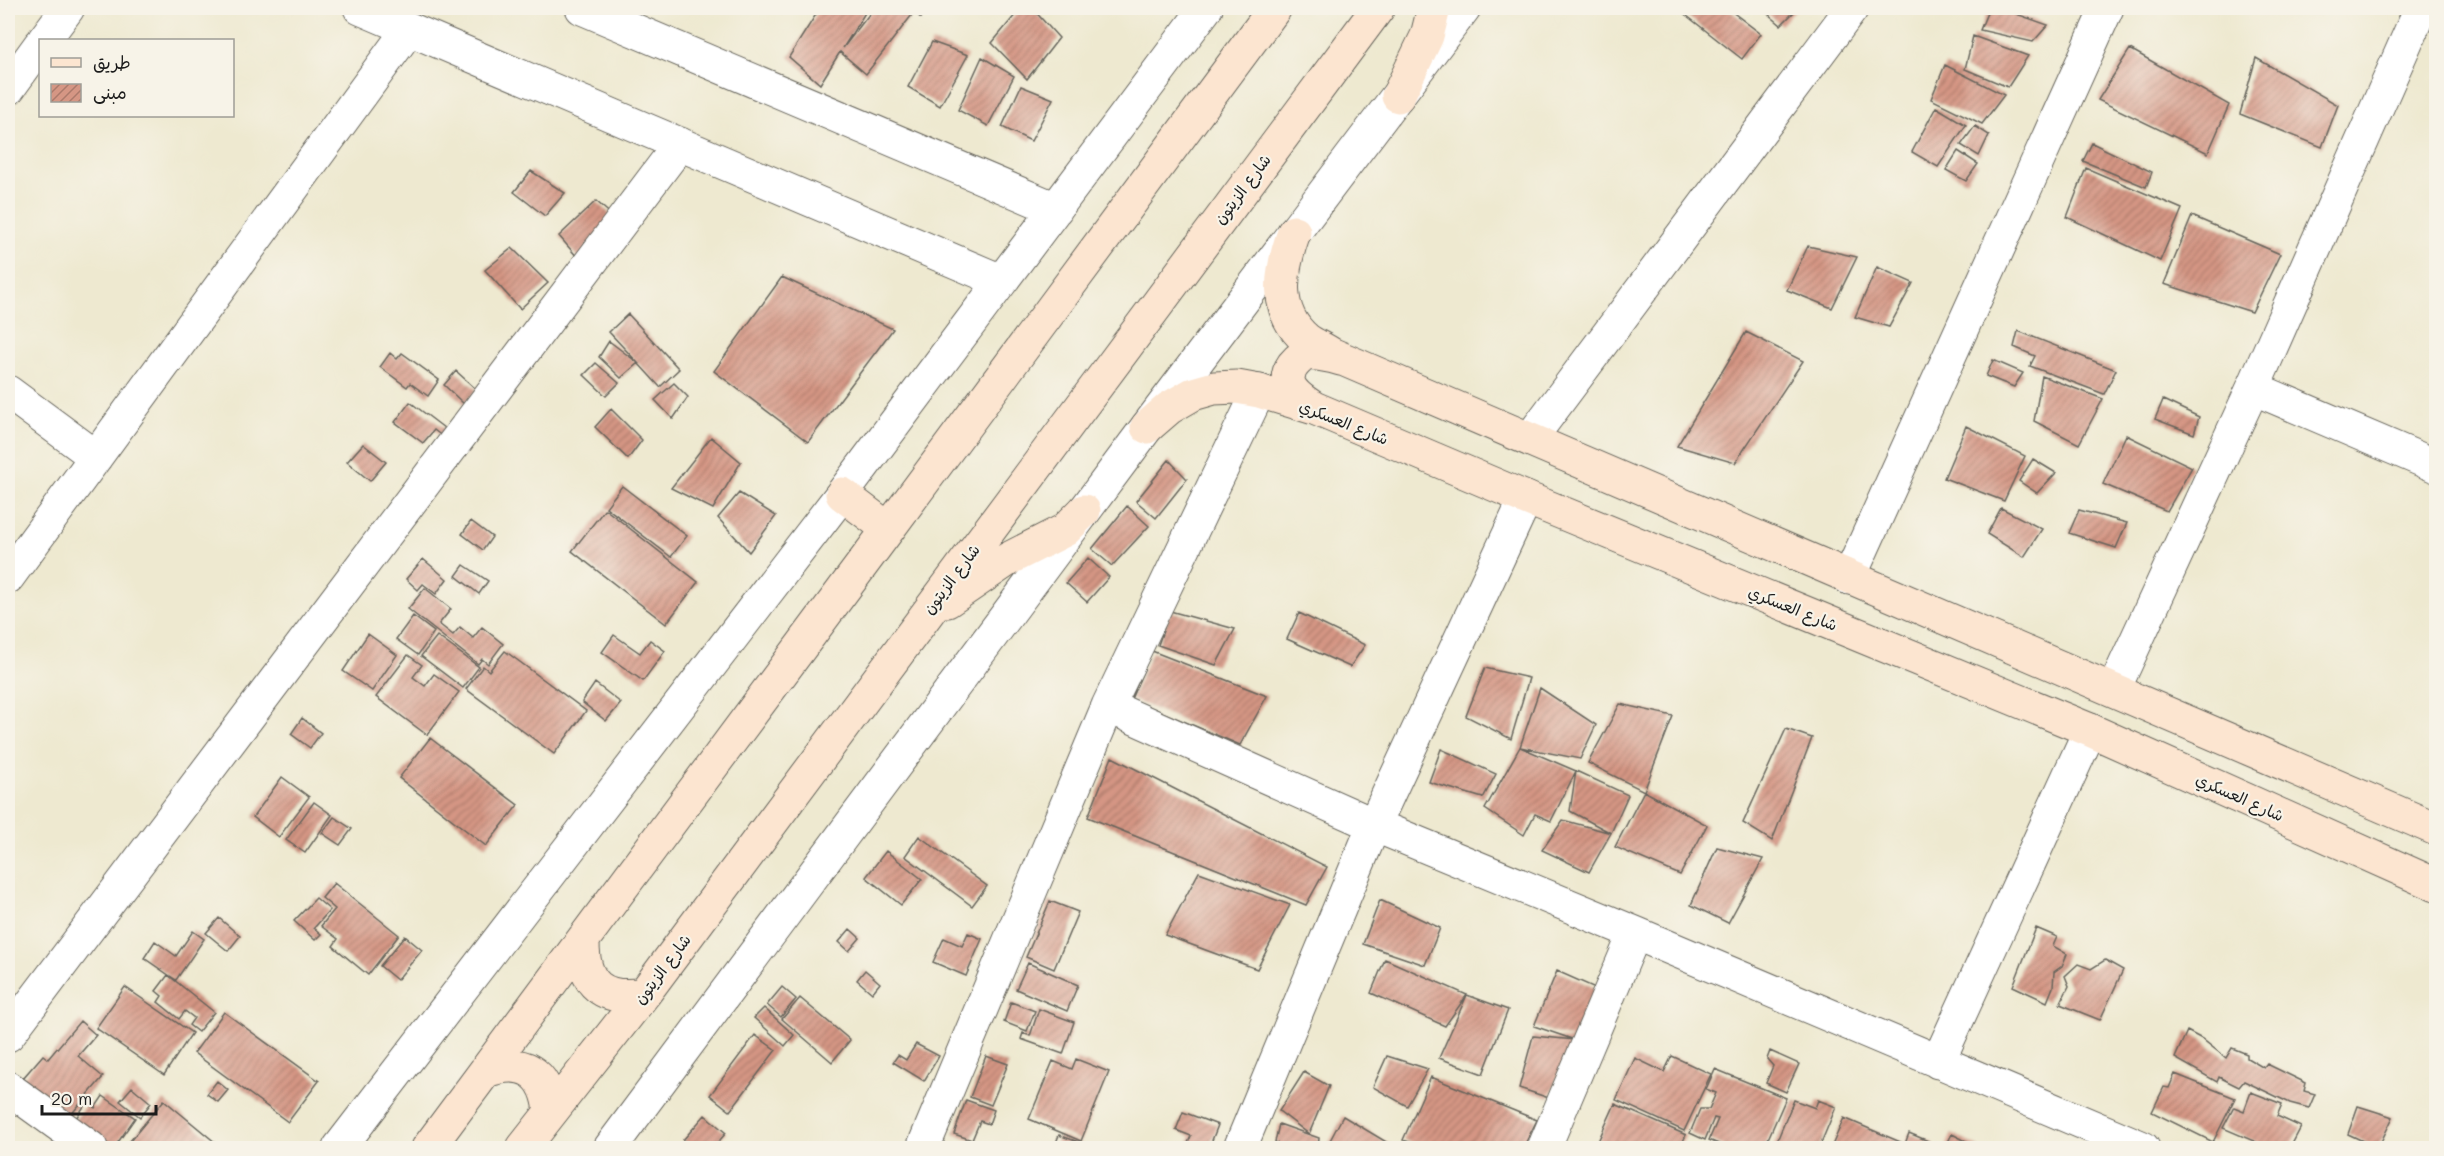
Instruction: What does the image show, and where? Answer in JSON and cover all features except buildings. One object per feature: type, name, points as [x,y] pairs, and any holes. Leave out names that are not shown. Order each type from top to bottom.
[{"type":"main road","points":[[428,1149],[1275,8]]},
{"type":"main road","name":"شارع الزيتون","points":[[523,1149],[644,994],[908,636],[1378,8]]},
{"type":"main road","points":[[1398,96],[1427,36],[1434,8]]},
{"type":"main road","points":[[1294,232],[1285,260],[1281,294],[1290,318],[1306,339],[1345,360],[2436,829]]},
{"type":"main road","points":[[1314,408],[1300,399],[1288,383],[1288,373],[1295,362],[1305,355],[1319,354],[1345,360]]},
{"type":"main road","name":"شارع العسكري","points":[[1147,426],[1169,408],[1193,394],[1214,388],[1237,387],[1259,391],[1314,408],[1526,498],[2090,730],[2436,885]]},
{"type":"main road","points":[[842,494],[887,528]]},
{"type":"main road","points":[[908,636],[943,603],[1010,558],[1065,530],[1084,511]]},
{"type":"main road","points":[[583,943],[583,963],[591,980],[606,993],[625,997],[644,994]]},
{"type":"main road","points":[[486,1071],[504,1065],[523,1067],[539,1077],[549,1093],[551,1111]]},
{"type":"street","points":[[45,39],[68,8]]},
{"type":"street","points":[[360,8],[1001,281]]},
{"type":"street","points":[[582,8],[1056,209]]},
{"type":"street","points":[[339,1149],[842,494],[1206,8]]},
{"type":"street","points":[[610,1149],[1147,426],[1464,8]]},
{"type":"street","points":[[1530,439],[1852,8]]},
{"type":"street","points":[[1850,578],[2107,8]]},
{"type":"street","points":[[2114,690],[2253,388],[2421,8]]},
{"type":"street","points":[[8,577],[409,29]]},
{"type":"street","points":[[8,89],[39,46]]},
{"type":"street","points":[[8,1035],[680,144]]},
{"type":"street","points":[[2253,388],[2436,466]]},
{"type":"street","points":[[923,1149],[1108,706],[1259,391]]},
{"type":"street","points":[[8,392],[96,457]]},
{"type":"street","points":[[1240,1149],[1374,825],[1526,498]]},
{"type":"street","points":[[1108,706],[1374,825],[1635,933],[2143,1149]]},
{"type":"street","points":[[1938,1062],[2090,730]]},
{"type":"street","points":[[1544,1149],[1635,933]]},
{"type":"street","points":[[8,1088],[91,1149]]}]
